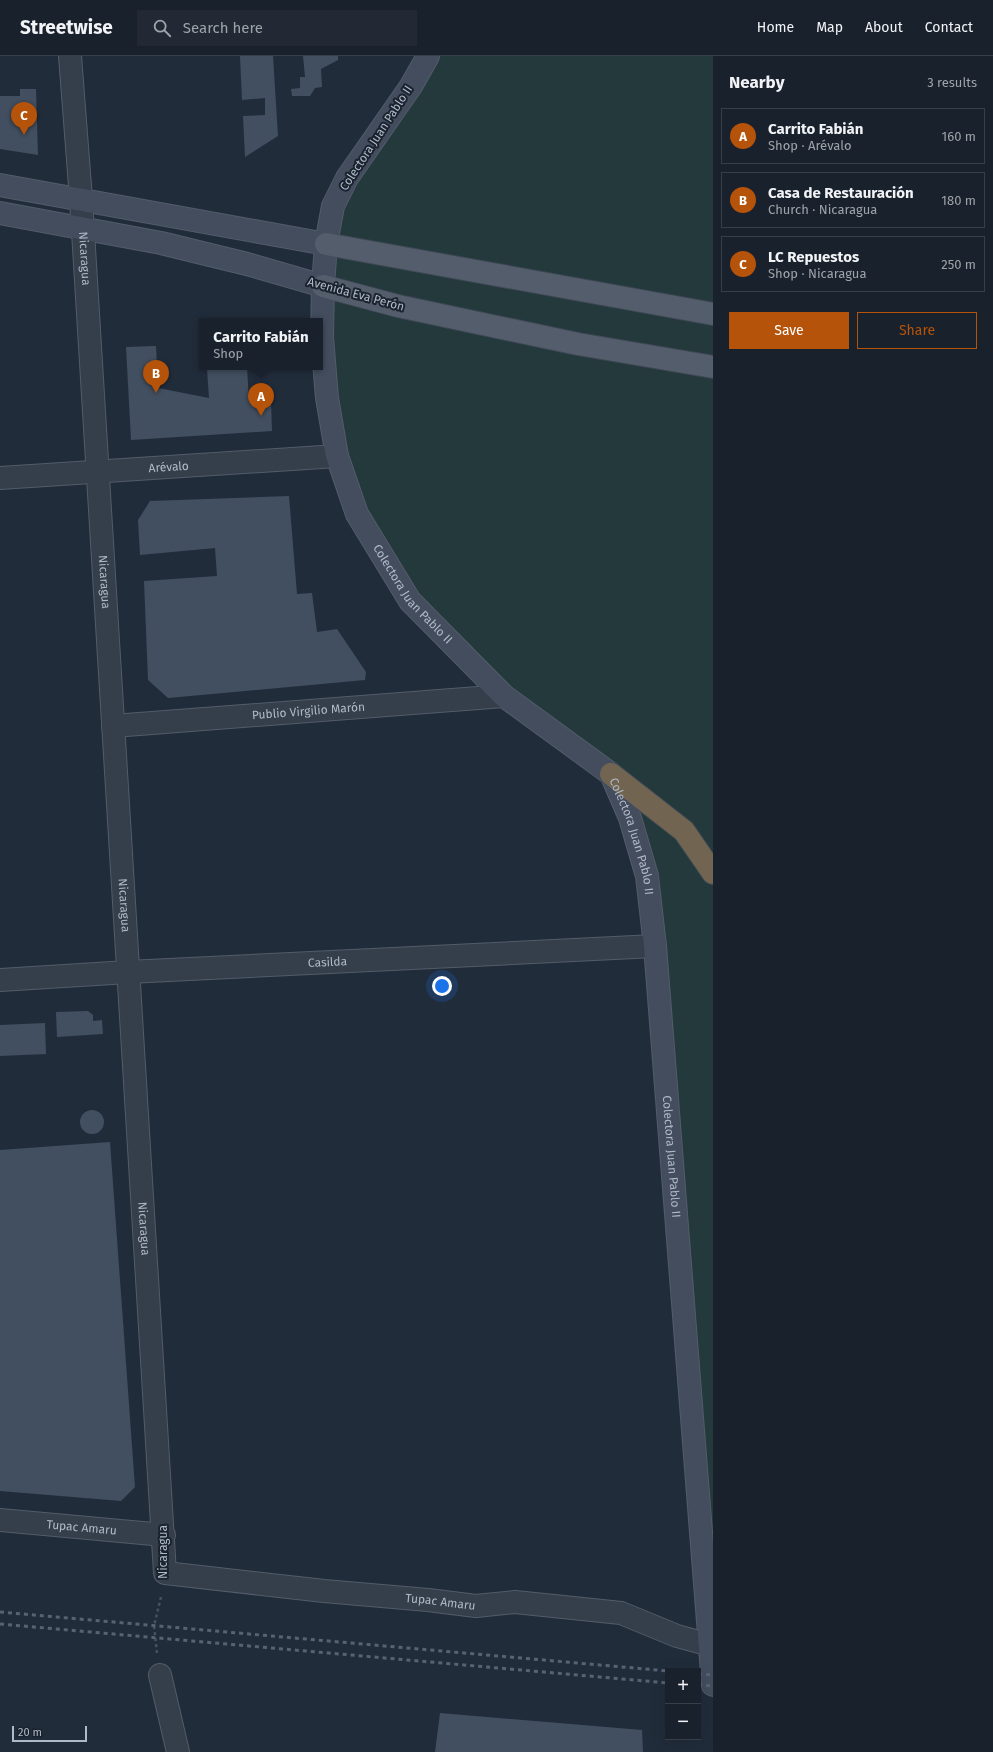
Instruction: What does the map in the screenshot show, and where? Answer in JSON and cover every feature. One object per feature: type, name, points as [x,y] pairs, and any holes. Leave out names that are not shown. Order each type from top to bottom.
[{"type":"highway","points":[[611,774],[684,831],[713,872]]},
{"type":"main road","name":"Colectora Juan Pablo II","points":[[322,318],[326,244],[333,206],[347,178],[411,86],[428,56]]},
{"type":"main road","points":[[0,185],[713,314]]},
{"type":"main road","name":"Avenida Eva Perón","points":[[0,213],[161,243],[248,264],[398,306],[578,344],[713,367]]},
{"type":"main road","name":"Colectora Juan Pablo II","points":[[323,350],[326,391],[337,456],[357,514],[410,601],[504,696],[611,774],[630,818],[647,876],[655,946],[711,1634],[713,1685]]},
{"type":"street","name":"Nicaragua","points":[[70,56],[82,199],[128,972],[164,1535],[165,1573]]},
{"type":"street","name":"Arévalo","points":[[0,478],[337,456]]},
{"type":"street","name":"Publio Virgilio Marón","points":[[113,726],[504,696]]},
{"type":"street","name":"Casilda","points":[[0,980],[128,972],[655,946]]},
{"type":"street","name":"Tupac Amaru","points":[[0,1520],[164,1535]]},
{"type":"street","name":"Tupac Amaru","points":[[165,1573],[476,1606],[514,1602],[621,1613],[677,1636],[711,1634]]},
{"type":"street","points":[[160,1675],[167,1711],[178,1752]]},
{"type":"path","name":"Nicaragua","points":[[160,1675],[154,1626],[165,1573]]},
{"type":"green space","points":[[428,56],[713,56],[713,1628],[655,946],[611,774],[410,601],[357,514],[323,342],[323,331],[347,178]]},
{"type":"building","points":[[240,56],[273,56],[278,136],[245,157],[243,116],[265,115],[265,98],[242,100]]},
{"type":"building","points":[[303,56],[338,56],[338,60],[321,69],[322,87],[315,88],[310,96],[292,96],[291,89],[300,88],[300,77],[305,77]]},
{"type":"building","points":[[20,89],[36,89],[38,155],[0,149],[0,96],[20,96]]},
{"type":"building","points":[[156,346],[158,388],[209,398],[207,370],[247,370],[249,401],[271,400],[272,431],[131,440],[126,347]]},
{"type":"building","points":[[289,496],[297,594],[312,593],[317,632],[337,629],[366,672],[365,680],[168,698],[148,680],[144,581],[217,576],[215,548],[140,555],[138,520],[150,501]]},
{"type":"building","points":[[88,1011],[93,1015],[93,1021],[102,1020],[103,1034],[57,1037],[56,1012]]},
{"type":"building","points":[[45,1023],[46,1054],[0,1056],[0,1025]]},
{"type":"building","points":[[92,1110],[97,1111],[103,1117],[103,1127],[97,1133],[92,1134],[87,1133],[81,1127],[80,1122],[81,1117],[87,1111]]},
{"type":"building","points":[[110,1142],[135,1487],[121,1501],[0,1491],[0,1150]]},
{"type":"building","points":[[440,1713],[642,1730],[643,1752],[435,1752]]},
{"type":"railway","points":[[0,1612],[665,1671]]},
{"type":"railway","points":[[0,1624],[665,1683]]},
{"type":"railway","points":[[701,1674],[713,1675]]},
{"type":"railway","points":[[701,1685],[713,1686]]},
{"type":"place","name":"LC Repuestos","points":[[24,135]]},
{"type":"place","name":"Casa de Restauración","points":[[156,393]]},
{"type":"place","name":"Carrito Fabián","points":[[261,416]]}]
